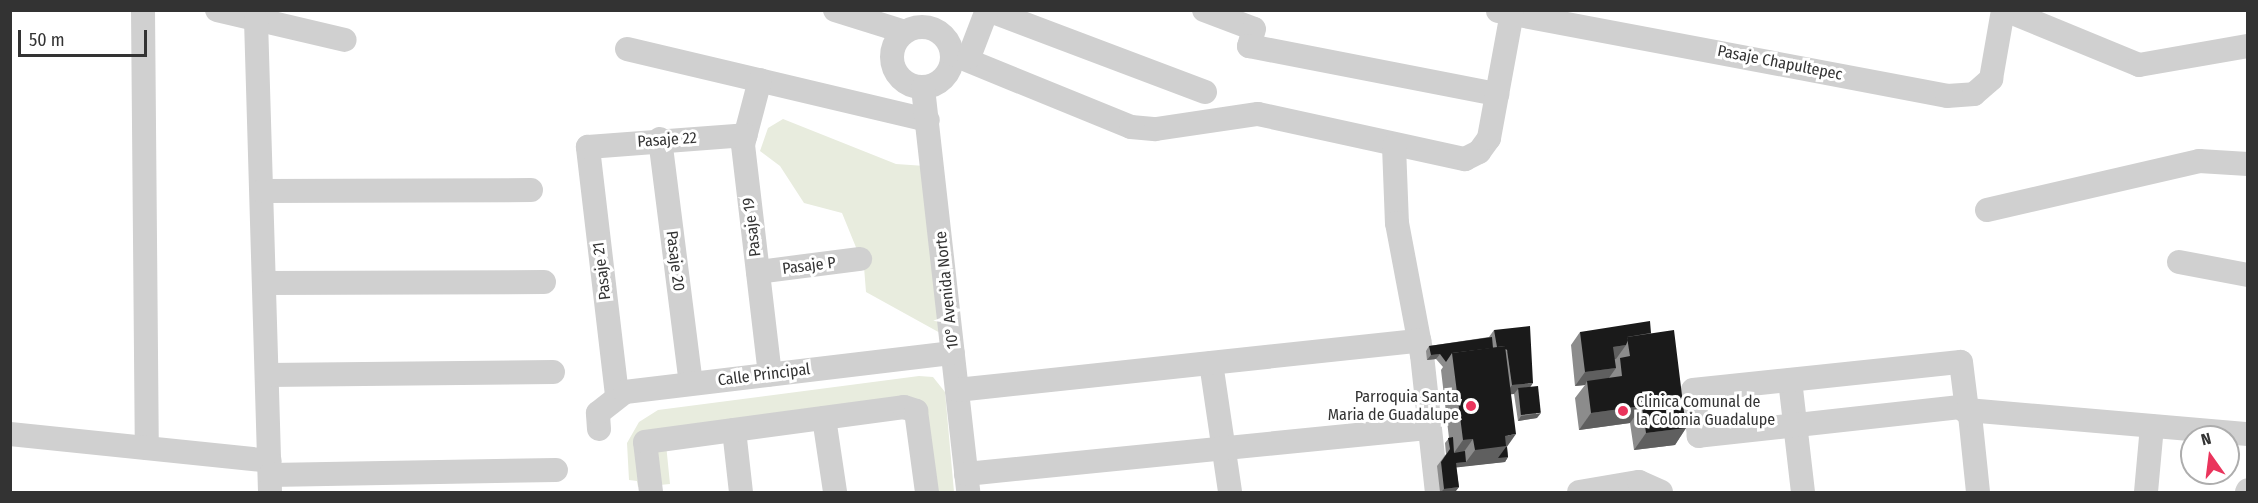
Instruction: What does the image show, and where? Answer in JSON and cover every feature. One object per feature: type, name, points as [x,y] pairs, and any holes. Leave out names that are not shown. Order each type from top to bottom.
[{"type":"street","points":[[143,10],[147,448]]},
{"type":"street","points":[[216,10],[345,40]]},
{"type":"street","points":[[835,10],[933,29],[961,55],[1094,116],[1131,127],[1156,129],[1258,114],[1448,158],[1479,152],[1489,138],[1497,94],[1504,12]]},
{"type":"street","points":[[895,23],[892,63],[903,81],[923,88],[943,79],[961,55],[987,10],[1204,92]]},
{"type":"street","points":[[1204,10],[1254,29],[1249,46],[1497,94]]},
{"type":"street","points":[[2004,10],[2139,65],[2247,46]]},
{"type":"street","name":"Pasaje Chapultepec","points":[[1504,12],[1601,19],[1947,96],[1974,93],[1991,80],[2004,10]]},
{"type":"street","points":[[256,20],[270,476]]},
{"type":"street","points":[[627,49],[928,120]]},
{"type":"street","name":"Pasaje 19","points":[[760,80],[746,135],[770,374]]},
{"type":"street","name":"10° Avenida Norte","points":[[923,88],[967,483]]},
{"type":"street","name":"Pasaje 22","points":[[588,147],[660,139],[746,135]]},
{"type":"street","name":"Pasaje 20","points":[[660,139],[692,383]]},
{"type":"street","points":[[1395,146],[1397,224],[1410,305],[1419,341],[1437,492]]},
{"type":"street","name":"Pasaje 21","points":[[588,147],[616,395]]},
{"type":"street","points":[[1987,210],[2199,161],[2247,164]]},
{"type":"street","points":[[262,191],[531,190]]},
{"type":"street","name":"Pasaje P","points":[[758,272],[860,260]]},
{"type":"street","points":[[2179,262],[2247,275]]},
{"type":"street","points":[[264,283],[544,282]]},
{"type":"street","points":[[957,390],[1419,341]]},
{"type":"street","name":"Calle Principal","points":[[616,395],[692,383],[953,353]]},
{"type":"street","points":[[1978,492],[1967,410],[1961,362],[1693,390],[1699,435],[1951,406],[1967,410],[2247,434]]},
{"type":"street","points":[[1211,363],[1230,492]]},
{"type":"street","points":[[267,375],[553,372]]},
{"type":"street","points":[[1790,380],[1803,492]]},
{"type":"street","points":[[599,429],[598,413],[616,395]]},
{"type":"street","points":[[651,492],[645,442],[912,407],[927,492]]},
{"type":"street","points":[[824,418],[835,492]]},
{"type":"street","points":[[2146,492],[2152,426]]},
{"type":"street","points":[[967,483],[1224,447],[1430,428]]},
{"type":"street","points":[[734,430],[741,492]]},
{"type":"street","points":[[10,434],[147,448],[270,476],[556,470]]},
{"type":"street","points":[[1579,492],[1639,482],[1661,492]]},
{"type":"shaded area","points":[[783,119],[896,164],[925,166],[942,334],[866,292],[864,267],[842,213],[804,203],[780,166],[760,151],[768,128]]},
{"type":"shaded area","points":[[919,376],[933,377],[945,392],[954,492],[919,492],[908,412],[666,444],[670,484],[638,487],[637,481],[629,480],[627,443],[639,422],[658,410]]},
{"type":"building","points":[[1650,321],[1651,333],[1627,337],[1626,345],[1613,347],[1616,368],[1585,372],[1580,332]]},
{"type":"building","points":[[1530,326],[1533,383],[1512,385],[1507,350],[1505,346],[1497,347],[1494,330]]},
{"type":"building","name":"Clinica Comunal de la Colonia Guadalupe","points":[[1674,330],[1686,428],[1646,433],[1642,406],[1591,413],[1587,381],[1622,376],[1620,358],[1630,356],[1627,337]]},
{"type":"building","points":[[1492,337],[1493,348],[1452,353],[1446,362],[1440,354],[1431,355],[1429,346]]},
{"type":"building","name":"Parroquia Santa Maria de Guadalupe","points":[[1505,346],[1516,434],[1505,436],[1506,446],[1475,450],[1473,439],[1463,440],[1452,353]]},
{"type":"building","points":[[1538,386],[1541,413],[1521,415],[1518,388]]},
{"type":"building","points":[[1453,437],[1454,453],[1465,451],[1466,462],[1456,463],[1459,487],[1444,489],[1441,462],[1450,449],[1448,438]]},
{"type":"building","points":[[1506,447],[1508,457],[1498,458]]},
{"type":"place","name":"Parroquia Santa Maria de Guadalupe","points":[[1471,406]]},
{"type":"place","name":"Clinica Comunal de la Colonia Guadalupe","points":[[1623,411]]}]
